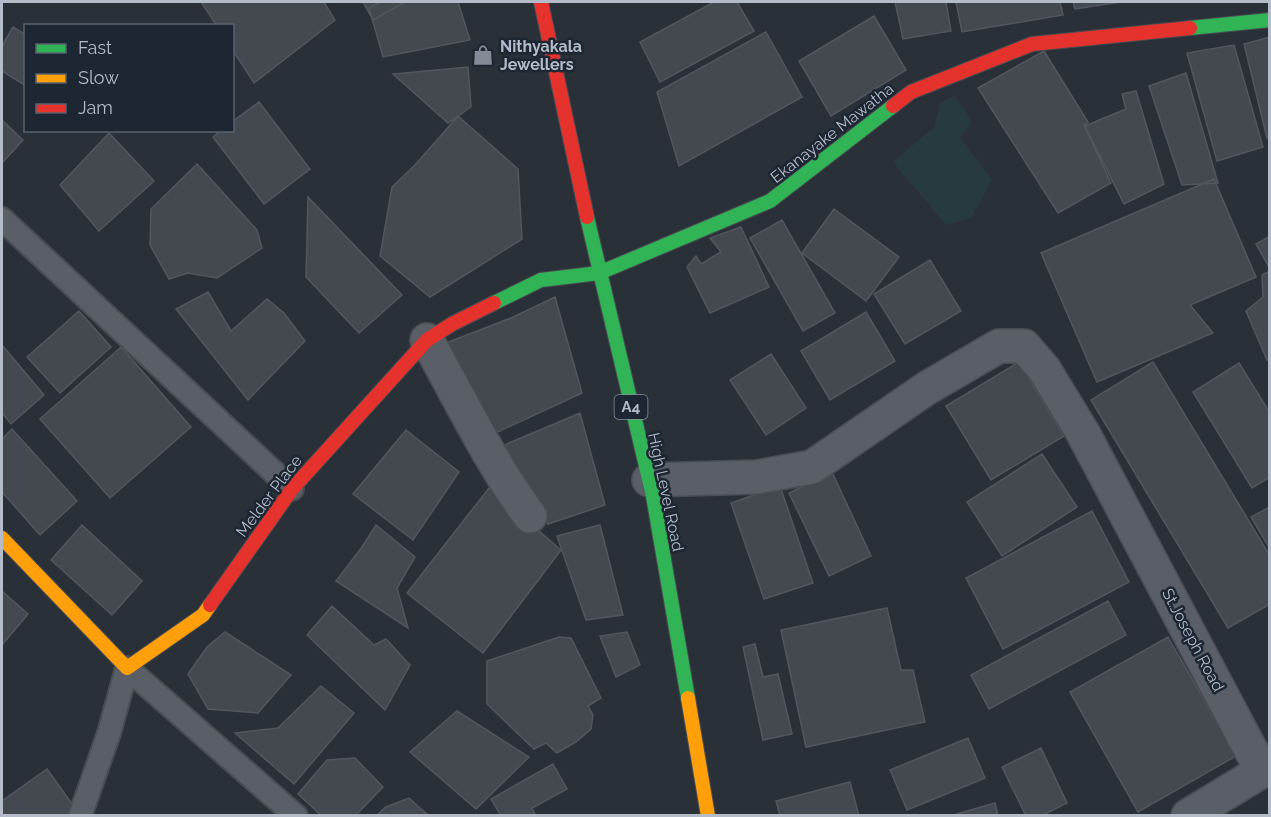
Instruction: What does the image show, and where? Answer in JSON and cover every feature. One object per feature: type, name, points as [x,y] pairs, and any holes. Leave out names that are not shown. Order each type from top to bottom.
[{"type":"main road","name":"High Level Road","points":[[541,2],[599,273],[649,480],[708,816]]},
{"type":"main road","name":"Ekanayake Mawatha","points":[[599,273],[770,201],[911,92],[1032,44],[1269,20]]},
{"type":"main road","name":"Melder Place","points":[[127,668],[203,615],[292,489],[427,340],[452,324],[541,280],[599,273]]},
{"type":"main road","points":[[2,538],[127,668]]},
{"type":"street","points":[[427,340],[489,452],[530,516]]},
{"type":"street","name":"St.Joseph Road","points":[[649,480],[758,477],[812,467],[927,388],[999,346],[1024,346],[1044,369],[1083,433],[1266,769],[1188,816]]},
{"type":"lane","points":[[2,219],[292,489]]},
{"type":"lane","points":[[80,816],[109,733],[127,668],[296,816]]},
{"type":"green space","points":[[955,95],[972,122],[960,137],[992,180],[971,218],[946,225],[893,162],[934,127],[940,103]]},
{"type":"building","points":[[201,2],[324,2],[335,20],[254,83],[234,52],[234,24],[216,24]]},
{"type":"building","points":[[363,2],[405,2],[373,20]]},
{"type":"building","points":[[380,2],[458,2],[470,40],[383,57],[369,8]]},
{"type":"building","points":[[714,2],[737,2],[754,31],[660,82],[640,42]]},
{"type":"building","points":[[895,2],[946,2],[951,31],[903,39]]},
{"type":"building","points":[[956,2],[1060,2],[1063,15],[962,32]]},
{"type":"building","points":[[1073,2],[1121,2],[1075,9]]},
{"type":"building","points":[[874,16],[906,70],[831,116],[799,61]]},
{"type":"building","points":[[13,27],[24,34],[24,85],[2,71],[2,46]]},
{"type":"building","points":[[766,32],[802,97],[679,166],[657,92]]},
{"type":"building","points":[[1270,37],[1270,137],[1267,138],[1244,44]]},
{"type":"building","points":[[1234,45],[1263,147],[1217,161],[1187,53]]},
{"type":"building","points":[[1044,51],[1088,122],[1084,125],[1111,183],[1058,213],[978,88]]},
{"type":"building","points":[[468,67],[471,107],[448,123],[393,74]]},
{"type":"building","points":[[1186,73],[1218,183],[1182,185],[1149,86]]},
{"type":"building","points":[[1136,91],[1164,184],[1124,204],[1085,126],[1126,109],[1122,94]]},
{"type":"building","points":[[259,102],[310,169],[264,204],[213,137],[219,132],[234,132],[234,121]]},
{"type":"building","points":[[458,116],[518,169],[522,239],[430,297],[380,256],[392,187],[415,165]]},
{"type":"building","points":[[2,120],[23,140],[2,163]]},
{"type":"building","points":[[109,133],[154,181],[99,231],[60,185]]},
{"type":"building","points":[[197,164],[257,230],[262,248],[217,278],[188,273],[169,279],[150,245],[151,209]]},
{"type":"building","points":[[1214,179],[1256,277],[1190,305],[1213,333],[1097,382],[1041,253]]},
{"type":"building","points":[[308,197],[402,295],[359,333],[306,277]]},
{"type":"building","points":[[834,209],[899,257],[866,301],[802,253]]},
{"type":"building","points":[[782,220],[835,313],[803,331],[750,238]]},
{"type":"building","points":[[741,227],[769,287],[710,313],[687,267],[696,256],[701,264],[721,252],[710,238]]},
{"type":"building","points":[[1270,236],[1270,269],[1256,244]]},
{"type":"building","points":[[930,260],[961,311],[905,344],[874,294]]},
{"type":"building","points":[[1270,271],[1270,359],[1267,360],[1246,311],[1263,297],[1262,275]]},
{"type":"building","points":[[208,292],[231,331],[267,299],[284,313],[305,341],[248,400],[176,309]]},
{"type":"building","points":[[555,297],[582,393],[489,436],[446,343],[511,318]]},
{"type":"building","points":[[79,311],[111,347],[60,393],[27,357]]},
{"type":"building","points":[[866,312],[895,361],[830,400],[801,351]]},
{"type":"building","points":[[2,345],[44,395],[11,424],[2,413]]},
{"type":"building","points":[[121,347],[191,427],[110,498],[40,419]]},
{"type":"building","points":[[771,354],[806,408],[766,435],[730,380]]},
{"type":"building","points":[[1019,362],[1064,436],[991,480],[946,406]]},
{"type":"building","points":[[1153,362],[1270,556],[1270,604],[1228,628],[1091,400]]},
{"type":"building","points":[[1239,363],[1270,413],[1270,477],[1252,488],[1193,392]]},
{"type":"building","points":[[580,413],[605,505],[548,524],[504,445]]},
{"type":"building","points":[[12,429],[77,501],[40,535],[2,492],[2,439]]},
{"type":"building","points":[[406,430],[459,472],[413,540],[353,494]]},
{"type":"building","points":[[1042,454],[1077,507],[1002,556],[967,502]]},
{"type":"building","points":[[832,472],[871,556],[829,576],[789,493]]},
{"type":"building","points":[[780,486],[813,583],[764,599],[731,503]]},
{"type":"building","points":[[489,488],[561,550],[483,653],[407,593]]},
{"type":"building","points":[[1270,507],[1270,549],[1251,517]]},
{"type":"building","points":[[1092,511],[1129,582],[1003,649],[966,578]]},
{"type":"building","points":[[82,525],[142,581],[112,615],[51,560]]},
{"type":"building","points":[[376,525],[415,557],[397,588],[408,628],[336,581]]},
{"type":"building","points":[[600,525],[623,615],[586,620],[557,536]]},
{"type":"building","points":[[2,591],[28,614],[2,645]]},
{"type":"building","points":[[1108,601],[1126,635],[989,709],[971,675]]},
{"type":"building","points":[[332,606],[374,645],[386,639],[410,665],[385,710],[307,635]]},
{"type":"building","points":[[887,608],[901,670],[913,670],[925,722],[806,747],[781,630]]},
{"type":"building","points":[[225,632],[291,675],[258,713],[208,709],[188,674],[207,647]]},
{"type":"building","points":[[627,632],[640,665],[616,677],[600,636]]},
{"type":"building","points":[[559,637],[571,638],[601,698],[588,706],[593,715],[591,729],[576,742],[557,753],[546,743],[534,749],[487,704],[487,661]]},
{"type":"building","points":[[1168,637],[1236,756],[1138,812],[1070,692]]},
{"type":"building","points":[[755,644],[763,677],[778,674],[792,734],[763,740],[743,647]]},
{"type":"building","points":[[321,686],[354,713],[294,784],[235,733],[278,728]]},
{"type":"building","points":[[457,711],[529,757],[476,809],[410,752]]},
{"type":"building","points":[[968,738],[985,778],[907,810],[890,770]]},
{"type":"building","points":[[1041,748],[1067,803],[1041,816],[1026,816],[1002,767]]},
{"type":"building","points":[[355,758],[383,787],[355,816],[322,816],[298,794],[327,760]]},
{"type":"building","points":[[553,764],[567,789],[532,808],[536,816],[501,816],[491,799]]},
{"type":"building","points":[[47,769],[75,808],[70,816],[2,816],[2,801]]},
{"type":"building","points":[[850,782],[859,816],[780,816],[776,801]]},
{"type":"building","points":[[409,798],[429,816],[376,816],[386,807]]},
{"type":"building","points":[[995,803],[998,816],[950,816]]},
{"type":"traffic: fast","points":[[1190,28],[1270,20]]},
{"type":"traffic: fast","points":[[494,303],[541,280],[599,273],[770,201],[893,106]]},
{"type":"traffic: fast","points":[[587,217],[653,496],[688,698]]},
{"type":"traffic: slow","points":[[2,538],[127,668],[203,615],[210,605]]},
{"type":"traffic: slow","points":[[688,698],[708,816]]},
{"type":"traffic: jam","points":[[541,2],[587,217]]},
{"type":"traffic: jam","points":[[893,106],[911,92],[1032,44],[1190,28]]},
{"type":"traffic: jam","points":[[210,605],[292,489],[427,340],[452,324],[494,303]]},
{"type":"place","name":"Nithyakala Jewellers","points":[[483,55]]}]
